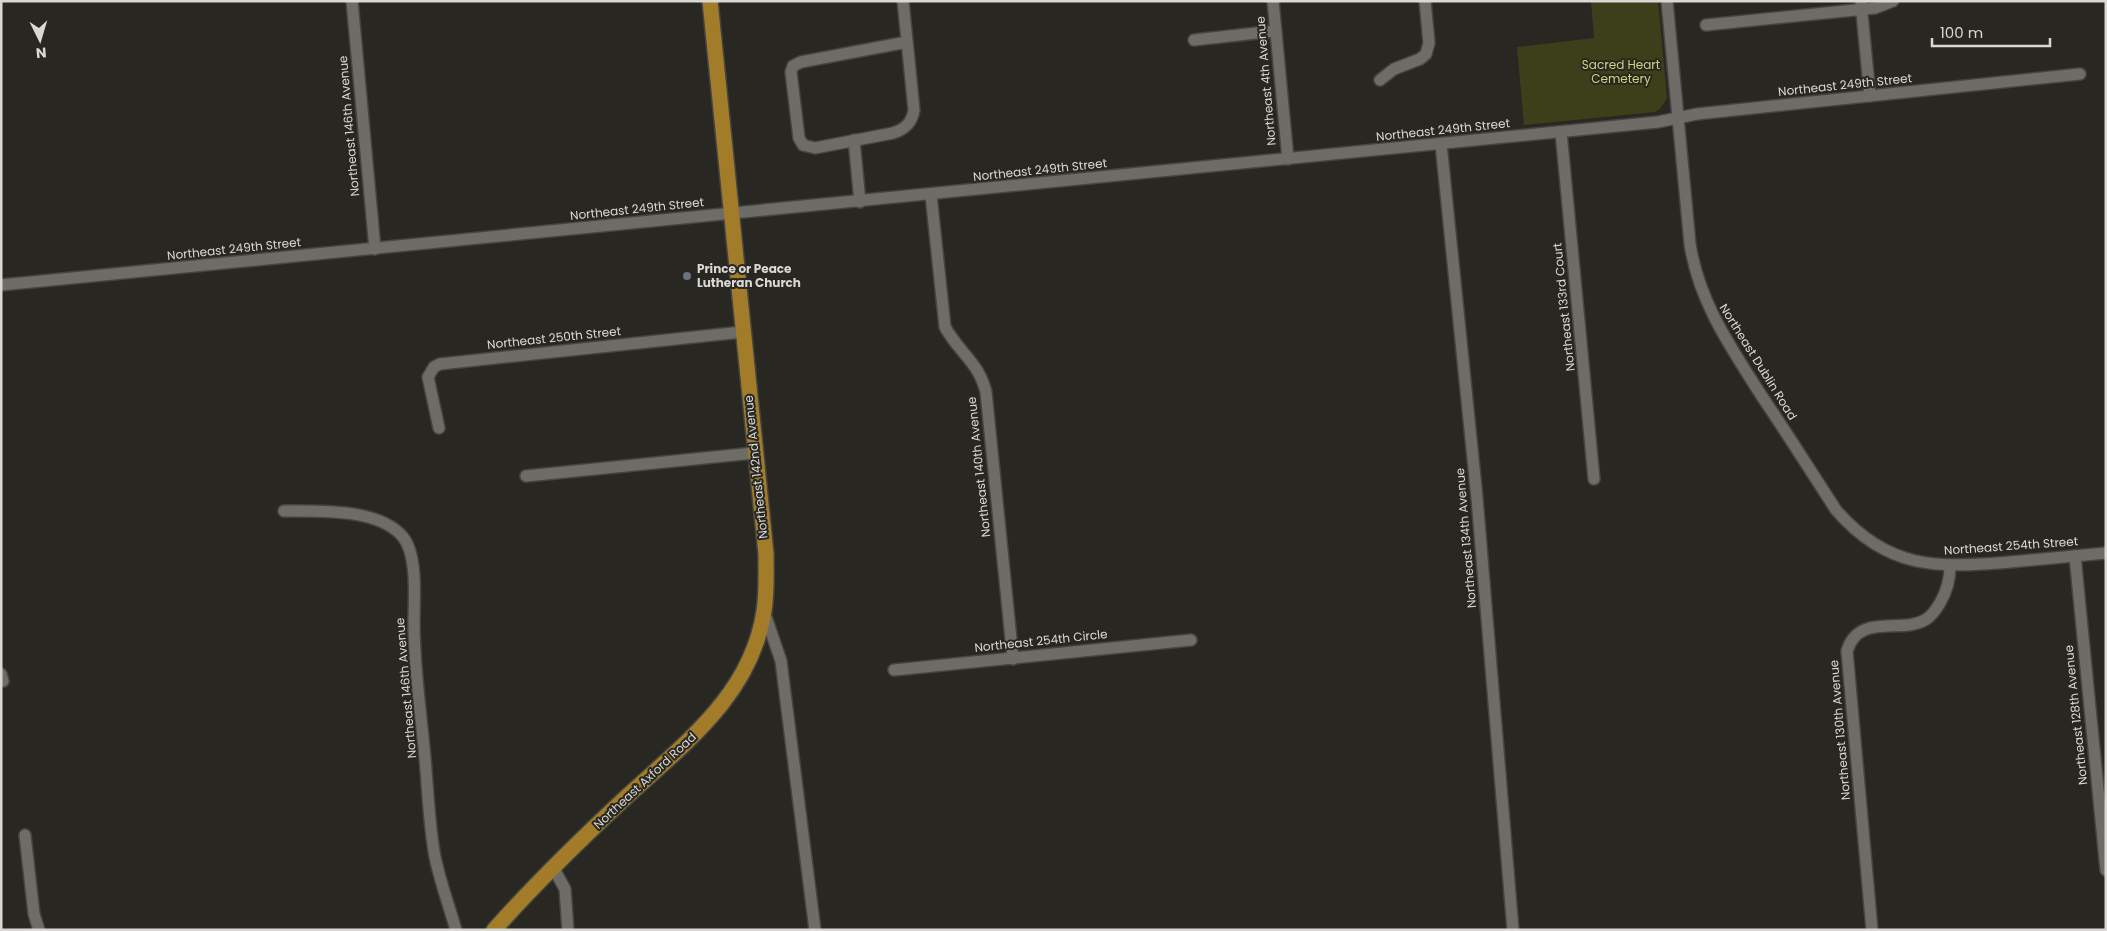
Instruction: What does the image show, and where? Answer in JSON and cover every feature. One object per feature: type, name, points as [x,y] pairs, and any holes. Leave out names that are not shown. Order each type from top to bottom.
[{"type":"main road","name":"Northeast 142nd Avenue","points":[[710,1],[754,453],[766,554],[764,611]]},
{"type":"main road","name":"Northeast Axford Road","points":[[494,930],[553,866],[708,722],[738,682],[751,656],[764,611]]},
{"type":"street","name":"Northeast 146th Avenue","points":[[352,1],[375,249]]},
{"type":"street","points":[[903,1],[914,110],[910,123],[900,131],[815,148],[806,148],[799,138],[791,72],[793,66],[801,62],[907,42]]},
{"type":"street","name":"Northeast 4th Avenue","points":[[1273,1],[1288,159]]},
{"type":"street","points":[[1380,80],[1394,68],[1420,59],[1428,51],[1425,1]]},
{"type":"street","name":"Northeast Dublin Road","points":[[1666,1],[1690,250],[1698,281],[1707,305],[1731,348],[1836,510],[1860,535],[1890,553]]},
{"type":"street","points":[[1706,25],[1861,5],[1884,6],[1893,1]]},
{"type":"street","points":[[1861,5],[1870,96]]},
{"type":"street","points":[[1194,40],[1276,31]]},
{"type":"street","name":"Northeast 249th Street","points":[[1,285],[1561,132],[1658,122],[1678,117],[2080,74]]},
{"type":"street","name":"Northeast 133rd Court","points":[[1561,132],[1594,479]]},
{"type":"street","points":[[854,140],[860,202]]},
{"type":"street","name":"Northeast 134th Avenue","points":[[1441,144],[1477,498],[1513,930]]},
{"type":"street","name":"Northeast 140th Avenue","points":[[931,195],[945,328],[954,343],[975,364],[986,392],[1013,659]]},
{"type":"street","name":"Northeast 250th Street","points":[[439,428],[428,377],[434,367],[440,364],[742,332]]},
{"type":"street","points":[[526,476],[754,453]]},
{"type":"street","name":"Northeast 146th Avenue","points":[[284,511],[340,512],[366,517],[394,528],[409,547],[412,558],[414,589],[414,640],[435,856],[456,930]]},
{"type":"street","name":"Northeast 254th Street","points":[[1890,553],[1920,562],[1950,566],[2106,553]]},
{"type":"street","name":"Northeast 128th Avenue","points":[[2075,556],[2106,870]]},
{"type":"street","name":"Northeast 130th Avenue","points":[[1872,930],[1847,651],[1853,638],[1864,630],[1918,623],[1933,614],[1945,594],[1950,566]]},
{"type":"street","name":"Northeast 142nd Avenue","points":[[764,611],[781,661],[815,930]]},
{"type":"street","name":"Northeast 254th Circle","points":[[894,670],[1191,640]]},
{"type":"street","points":[[25,834],[34,914],[39,930]]},
{"type":"street","points":[[553,866],[564,889],[568,930]]},
{"type":"green space","name":"Sacred Heart Cemetery","points":[[1591,1],[1658,1],[1667,98],[1660,109],[1655,112],[1524,125],[1517,47],[1594,38]]},
{"type":"place","name":"Prince or Peace Lutheran Church","points":[[687,276]]}]
